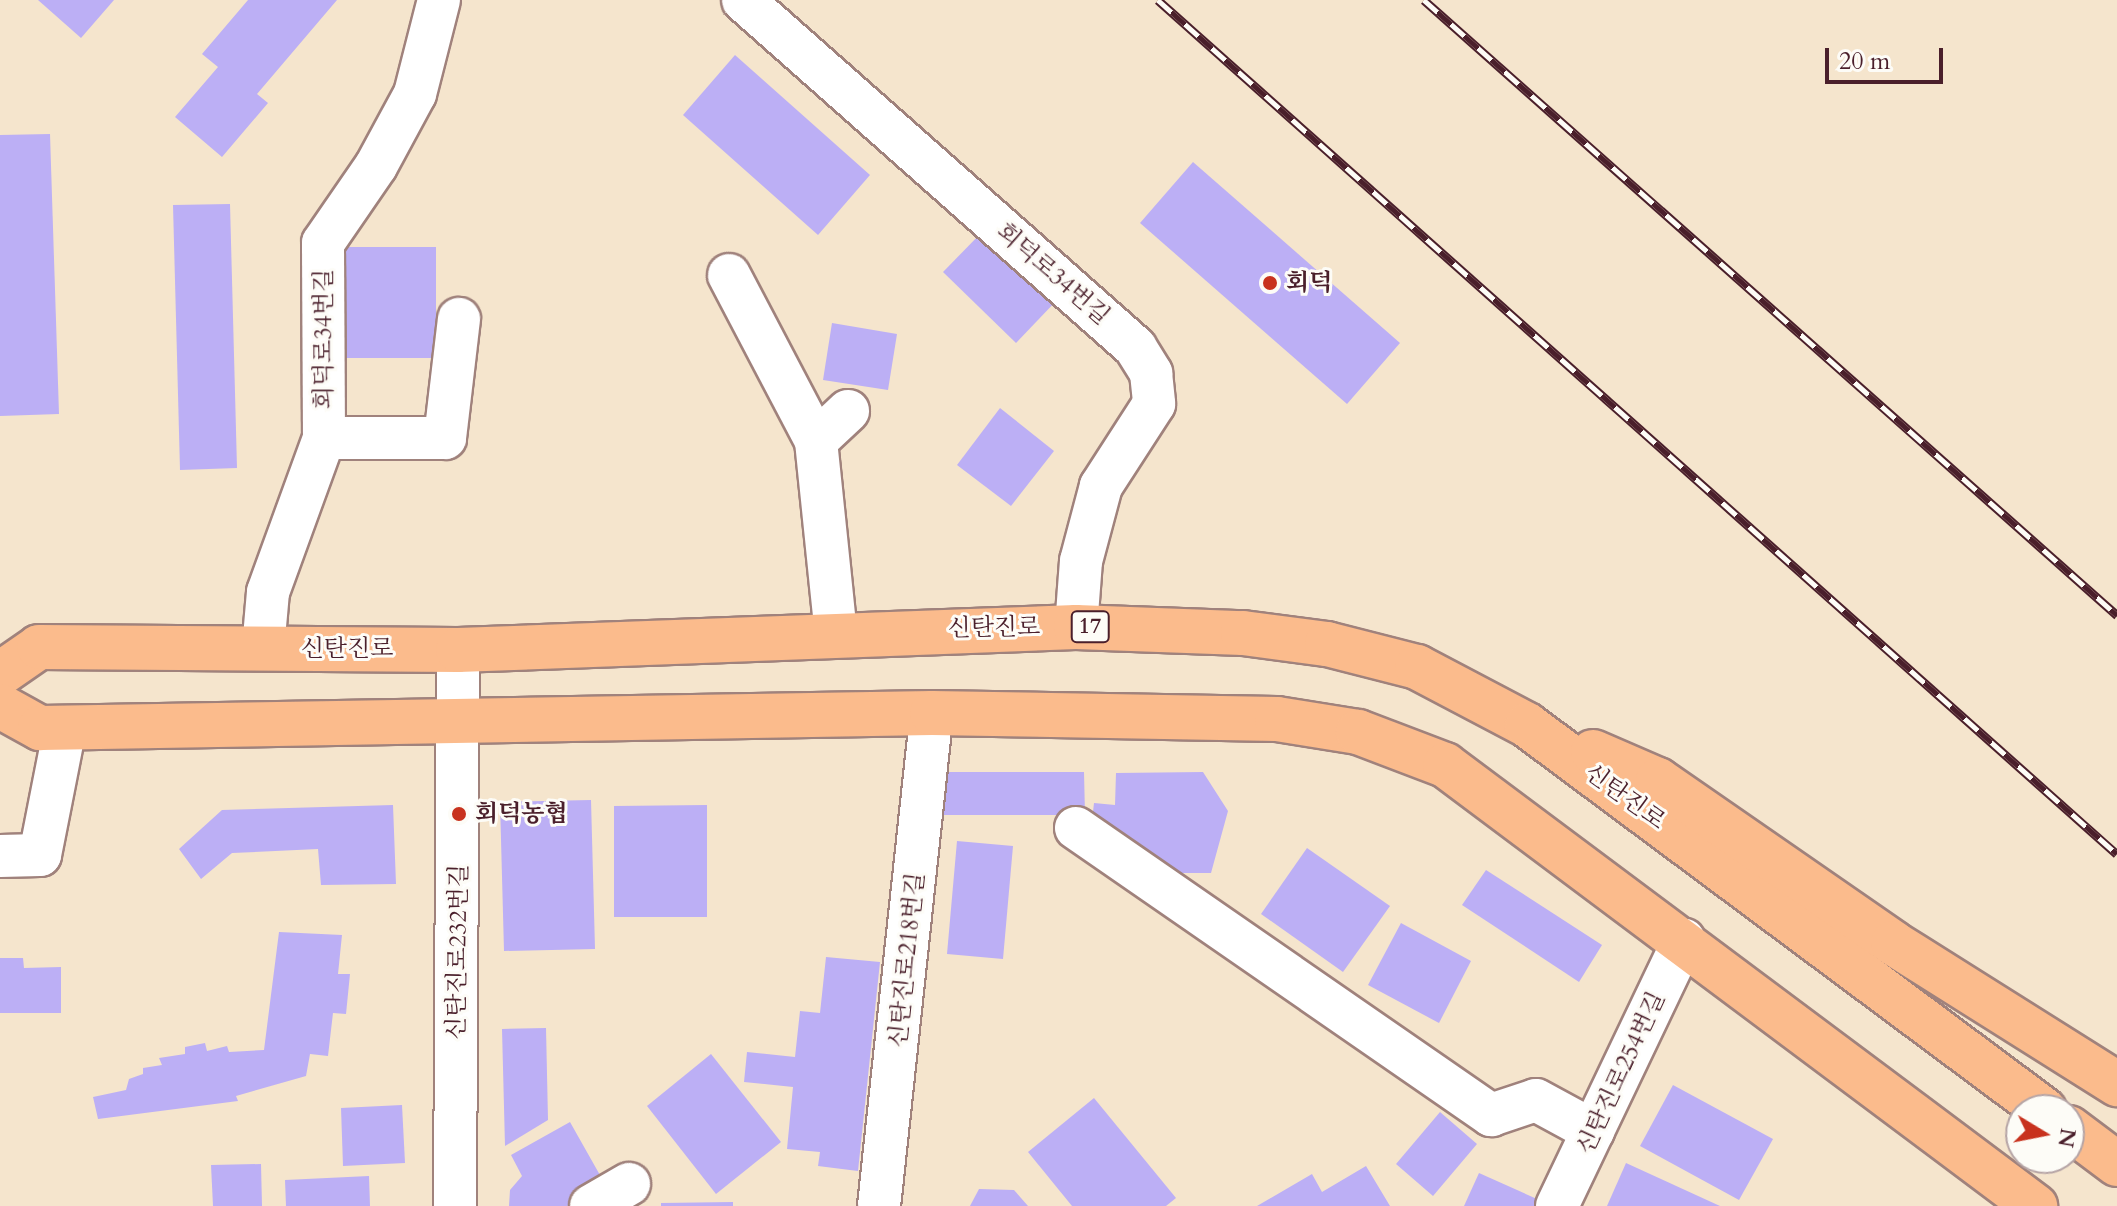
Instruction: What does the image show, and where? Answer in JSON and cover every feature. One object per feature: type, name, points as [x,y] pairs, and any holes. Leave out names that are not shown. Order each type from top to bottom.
[{"type":"main road","name":"신탄진로","points":[[0,674],[39,647],[458,650],[1076,627],[1243,633],[1327,644],[1417,667],[1527,725],[2023,1094]]},
{"type":"main road","points":[[0,706],[40,728],[932,713],[1277,719],[1358,732],[1445,765],[1684,940],[2035,1206]]},
{"type":"main road","points":[[1527,725],[1658,780],[1893,943],[2117,1084]]},
{"type":"main road","points":[[2085,1140],[2117,1164]]},
{"type":"street","name":"회덕로34번길","points":[[263,649],[268,592],[324,438],[323,243],[376,166],[415,94],[439,0]]},
{"type":"street","name":"회덕로34번길","points":[[743,0],[1135,347],[1151,373],[1154,404],[1101,486],[1081,561],[1076,627]]},
{"type":"street","points":[[729,275],[816,441],[836,634]]},
{"type":"street","points":[[324,438],[445,438],[459,319]]},
{"type":"street","points":[[816,441],[848,411]]},
{"type":"street","name":"신탄진로232번길","points":[[455,1206],[458,650]]},
{"type":"street","name":"신탄진로218번길","points":[[879,1206],[932,713]]},
{"type":"street","points":[[0,856],[40,855],[65,727]]},
{"type":"street","points":[[1076,828],[1491,1115],[1536,1100],[1593,1131]]},
{"type":"street","name":"신탄진로254번길","points":[[1557,1206],[1684,940]]},
{"type":"street","points":[[591,1206],[629,1184]]},
{"type":"building","points":[[38,0],[114,0],[81,38]]},
{"type":"building","points":[[248,0],[337,0],[257,94],[268,103],[222,157],[175,117],[218,67],[202,54]]},
{"type":"building","points":[[735,55],[870,175],[818,235],[683,115]]},
{"type":"building","points":[[50,134],[59,414],[0,416],[0,135]]},
{"type":"building","name":"회덕","points":[[1193,162],[1400,343],[1347,404],[1140,223]]},
{"type":"building","points":[[230,204],[237,468],[180,470],[173,205]]},
{"type":"building","points":[[985,229],[1058,299],[1016,343],[943,272]]},
{"type":"building","points":[[336,247],[436,247],[436,358],[336,358]]},
{"type":"building","points":[[832,323],[897,334],[888,390],[823,380]]},
{"type":"building","points":[[1000,408],[1054,451],[1011,506],[957,465]]},
{"type":"building","points":[[939,772],[1084,772],[1085,815],[939,815]]},
{"type":"building","points":[[1203,772],[1228,811],[1211,873],[1173,873],[1092,820],[1094,803],[1115,805],[1116,773]]},
{"type":"building","points":[[591,800],[595,949],[504,951],[500,802]]},
{"type":"building","points":[[393,805],[396,884],[321,885],[318,849],[232,853],[201,879],[179,849],[222,810]]},
{"type":"building","points":[[707,805],[707,917],[614,917],[614,806]]},
{"type":"building","points":[[957,841],[1013,846],[1003,959],[947,954]]},
{"type":"building","points":[[1307,848],[1390,906],[1343,972],[1261,914]]},
{"type":"building","points":[[1486,870],[1602,945],[1579,982],[1462,905]]},
{"type":"building","points":[[1401,923],[1471,961],[1439,1023],[1368,985]]},
{"type":"building","points":[[279,932],[342,935],[338,974],[350,974],[346,1014],[333,1013],[328,1056],[310,1054],[306,1076],[236,1096],[238,1101],[98,1119],[93,1097],[126,1090],[129,1079],[143,1074],[143,1068],[162,1065],[159,1058],[185,1054],[185,1047],[205,1043],[207,1051],[227,1046],[229,1052],[264,1050]]},
{"type":"building","points":[[826,957],[880,962],[858,1171],[818,1166],[820,1152],[787,1149],[793,1087],[744,1082],[747,1052],[795,1057],[800,1011],[820,1013]]},
{"type":"building","points":[[0,958],[23,958],[24,968],[61,967],[61,1013],[0,1013]]},
{"type":"building","points":[[546,1028],[548,1120],[505,1146],[502,1029]]},
{"type":"building","points":[[711,1054],[781,1142],[716,1194],[647,1106]]},
{"type":"building","points":[[1673,1085],[1773,1139],[1739,1200],[1640,1146]]},
{"type":"building","points":[[1094,1098],[1176,1198],[1166,1206],[1072,1206],[1028,1152]]},
{"type":"building","points":[[402,1105],[405,1163],[343,1166],[341,1108]]},
{"type":"building","points":[[1440,1112],[1477,1144],[1433,1196],[1396,1164]]},
{"type":"building","points":[[570,1122],[605,1184],[567,1206],[509,1206],[510,1190],[522,1176],[511,1155]]},
{"type":"building","points":[[1626,1163],[1720,1206],[1607,1206]]},
{"type":"building","points":[[261,1164],[262,1206],[213,1206],[211,1165]]},
{"type":"building","points":[[1366,1166],[1390,1206],[1257,1206],[1312,1174],[1322,1192]]},
{"type":"building","points":[[1479,1173],[1546,1203],[1545,1206],[1464,1206]]},
{"type":"building","points":[[369,1176],[370,1206],[286,1206],[285,1180]]},
{"type":"building","points":[[979,1189],[1014,1190],[1028,1206],[970,1206]]},
{"type":"building","points":[[733,1202],[733,1206],[661,1206],[661,1203]]},
{"type":"railway","points":[[1158,0],[2117,854]]},
{"type":"railway","points":[[1424,0],[2117,615]]},
{"type":"place","name":"회덕","points":[[1270,283]]},
{"type":"place","name":"회덕농협","points":[[459,814]]}]
